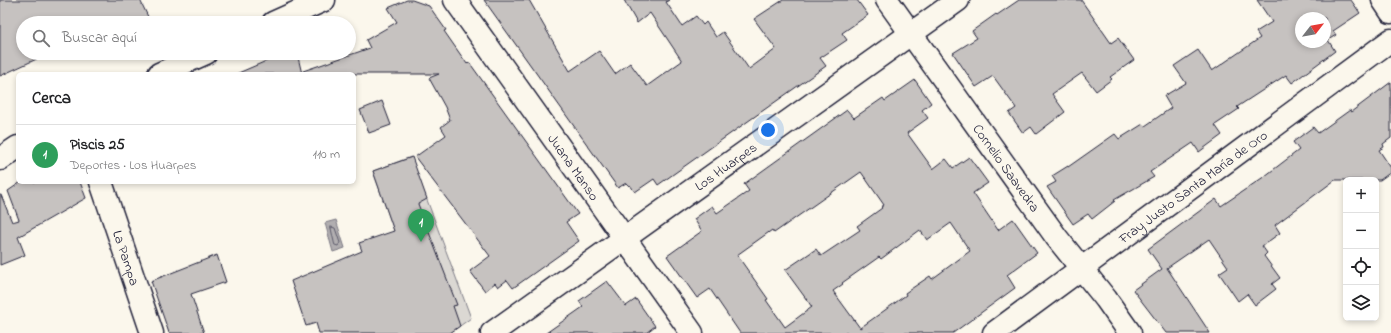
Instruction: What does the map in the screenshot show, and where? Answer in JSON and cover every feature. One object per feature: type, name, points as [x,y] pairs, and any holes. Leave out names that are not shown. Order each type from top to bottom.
[{"type":"street","points":[[289,16],[324,0]]},
{"type":"street","name":"Juana Manso","points":[[455,0],[692,333]]},
{"type":"street","name":"Cornelio Saavedra","points":[[887,0],[1057,238],[1130,333]]},
{"type":"street","name":"Los Huarpes","points":[[492,333],[958,0]]},
{"type":"street","points":[[1383,0],[1391,12]]},
{"type":"street","name":"Fray Justo Santa María de Oro","points":[[994,333],[1391,40]]},
{"type":"street","points":[[163,72],[190,60]]},
{"type":"street","points":[[0,159],[16,148]]},
{"type":"street","name":"La Pampa","points":[[102,184],[152,333]]},
{"type":"shaded area","points":[[411,157],[471,318],[450,333],[416,333],[426,321],[373,171]]},
{"type":"water","points":[[336,220],[345,248],[333,252],[325,223]]},
{"type":"building","points":[[0,0],[140,0],[148,16],[16,16],[16,60],[34,60],[0,76]]},
{"type":"building","points":[[407,0],[412,0],[429,6],[467,64],[469,62],[578,214],[566,222],[579,241],[513,288],[507,280],[498,287],[495,283],[485,291],[470,271],[490,256],[415,157],[446,135],[441,127],[450,120],[445,107],[429,78],[439,74],[356,74],[356,72],[303,72],[335,60],[356,60],[356,53],[370,48],[366,40],[397,22],[388,8]]},
{"type":"building","points":[[484,0],[529,0],[570,71],[599,51],[615,74],[630,63],[647,86],[682,61],[650,13],[637,23],[624,0],[669,0],[666,2],[682,26],[696,16],[703,25],[706,22],[716,37],[723,32],[749,69],[776,49],[754,19],[783,0],[857,0],[868,15],[842,33],[847,40],[820,58],[826,66],[658,185],[654,179],[635,192],[630,185],[629,186],[626,183],[618,188]]},
{"type":"building","points":[[1019,0],[1081,0],[1111,43],[1118,38],[1134,60],[1110,77],[1112,79],[1096,91],[1082,73],[1052,94],[1065,112],[1036,134],[1031,127],[1023,133],[1009,113],[1016,108],[993,76],[976,87],[953,53],[977,38],[972,31]]},
{"type":"building","points":[[1257,0],[1351,0],[1360,13],[1333,31],[1336,35],[1331,38],[1331,12],[1295,12],[1295,48],[1331,48],[1331,45],[1335,51],[1292,83],[1286,75],[1237,107],[1239,109],[1215,125],[1222,135],[1199,152],[1193,143],[1150,172],[1154,177],[1114,200],[1115,201],[1092,219],[1088,214],[1073,224],[1047,187],[1056,182],[1052,176],[1068,167],[1115,134],[1119,139],[1143,124],[1145,126],[1171,108],[1164,96],[1186,83],[1174,66],[1198,50],[1212,71],[1260,38],[1256,32],[1272,22]]},
{"type":"building","points":[[269,60],[299,60],[302,72],[241,72]]},
{"type":"building","points":[[915,80],[931,103],[922,110],[928,118],[907,133],[933,169],[946,159],[953,168],[969,157],[988,183],[973,193],[998,230],[1013,219],[1037,253],[1007,275],[1015,288],[953,333],[740,333],[710,289],[697,298],[667,256],[702,231],[694,219],[712,206],[717,213],[749,191],[744,184],[847,110],[854,118],[883,98],[885,101]],"holes":[[[861,172],[884,205],[857,226],[860,230],[821,256],[816,249],[785,270],[812,307],[785,327],[766,300],[768,299],[737,255],[772,230],[774,233]],[[951,223],[970,251],[932,279],[930,276],[905,293],[906,295],[860,328],[833,291],[879,257],[881,259],[920,230],[927,240]]]},
{"type":"building","points":[[1391,82],[1391,138],[1383,144],[1384,147],[1379,150],[1391,168],[1391,172],[1380,180],[1379,177],[1343,177],[1343,180],[1335,180],[1275,225],[1280,233],[1262,246],[1267,253],[1264,256],[1280,278],[1272,284],[1276,289],[1255,305],[1247,294],[1238,301],[1219,273],[1228,267],[1209,239],[1167,268],[1210,333],[1166,333],[1133,290],[1162,269],[1148,249],[1216,199],[1221,206],[1265,176],[1299,150],[1293,142],[1313,127],[1318,133],[1350,110],[1351,112]]},
{"type":"building","points":[[382,101],[391,125],[369,133],[360,110]]},
{"type":"building","points":[[412,157],[427,199],[418,204],[457,305],[453,306],[460,326],[450,333],[319,333],[316,323],[306,326],[291,281],[362,251],[359,243],[394,231],[373,171]]},
{"type":"building","points":[[18,184],[81,184],[86,198],[18,237],[25,255],[0,265],[0,195],[12,222],[19,220],[8,191]]},
{"type":"building","points":[[217,255],[226,282],[191,294],[204,333],[169,333],[151,281]]},
{"type":"building","points":[[607,281],[626,306],[636,299],[655,326],[646,333],[546,333],[583,307],[579,301]]},
{"type":"place","name":"Piscis 25","points":[[421,242]]}]
